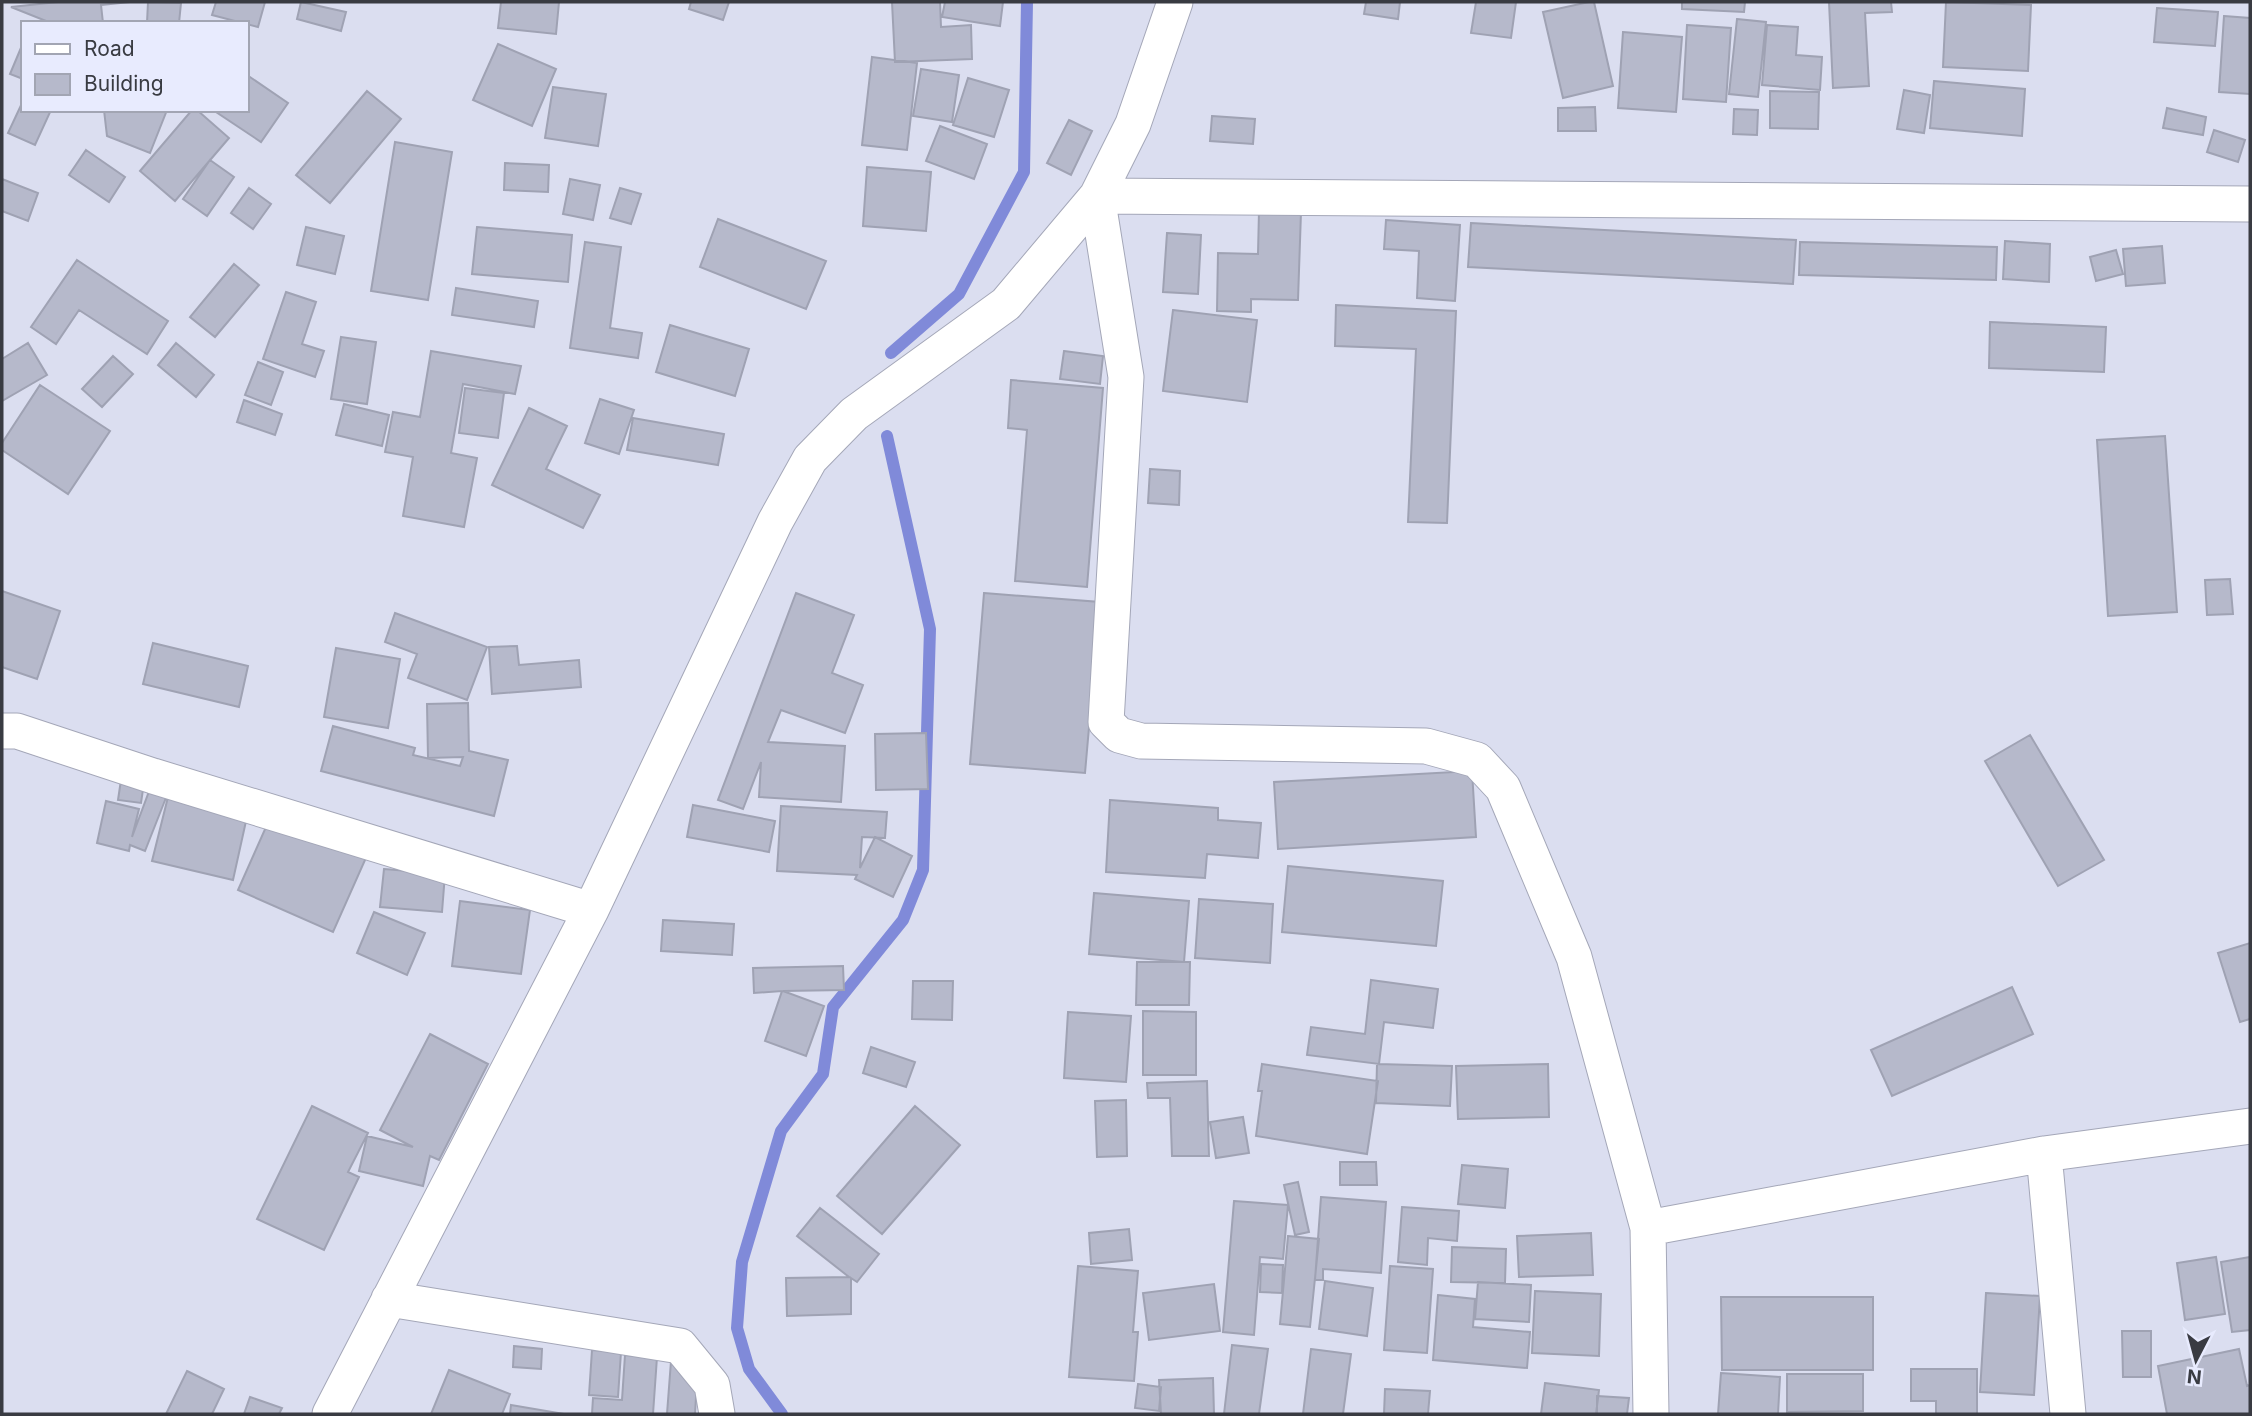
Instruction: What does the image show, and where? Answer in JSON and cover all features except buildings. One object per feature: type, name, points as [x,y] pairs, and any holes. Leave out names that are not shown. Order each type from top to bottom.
[{"type":"street","points":[[330,1414],[591,910],[769,534],[810,458],[854,414],[1006,304],[1097,196],[1133,124],[1175,2]]},
{"type":"street","points":[[1097,196],[2250,204]]},
{"type":"street","points":[[1097,196],[1126,377],[1106,722],[1119,735],[1141,741],[1426,746],[1477,760],[1503,788],[1574,957],[1648,1228],[1651,1414]]},
{"type":"street","points":[[2,730],[17,732],[591,910]]},
{"type":"street","points":[[1648,1228],[2044,1153],[2250,1126]]},
{"type":"street","points":[[2044,1153],[2068,1414]]},
{"type":"street","points":[[389,1299],[680,1346],[712,1385],[717,1414]]},
{"type":"waterway","points":[[891,353],[959,294],[1024,172],[1027,2]]},
{"type":"waterway","points":[[782,1414],[749,1369],[737,1328],[742,1262],[781,1131],[823,1074],[833,1007],[903,920],[923,870],[930,629],[887,436]]}]
